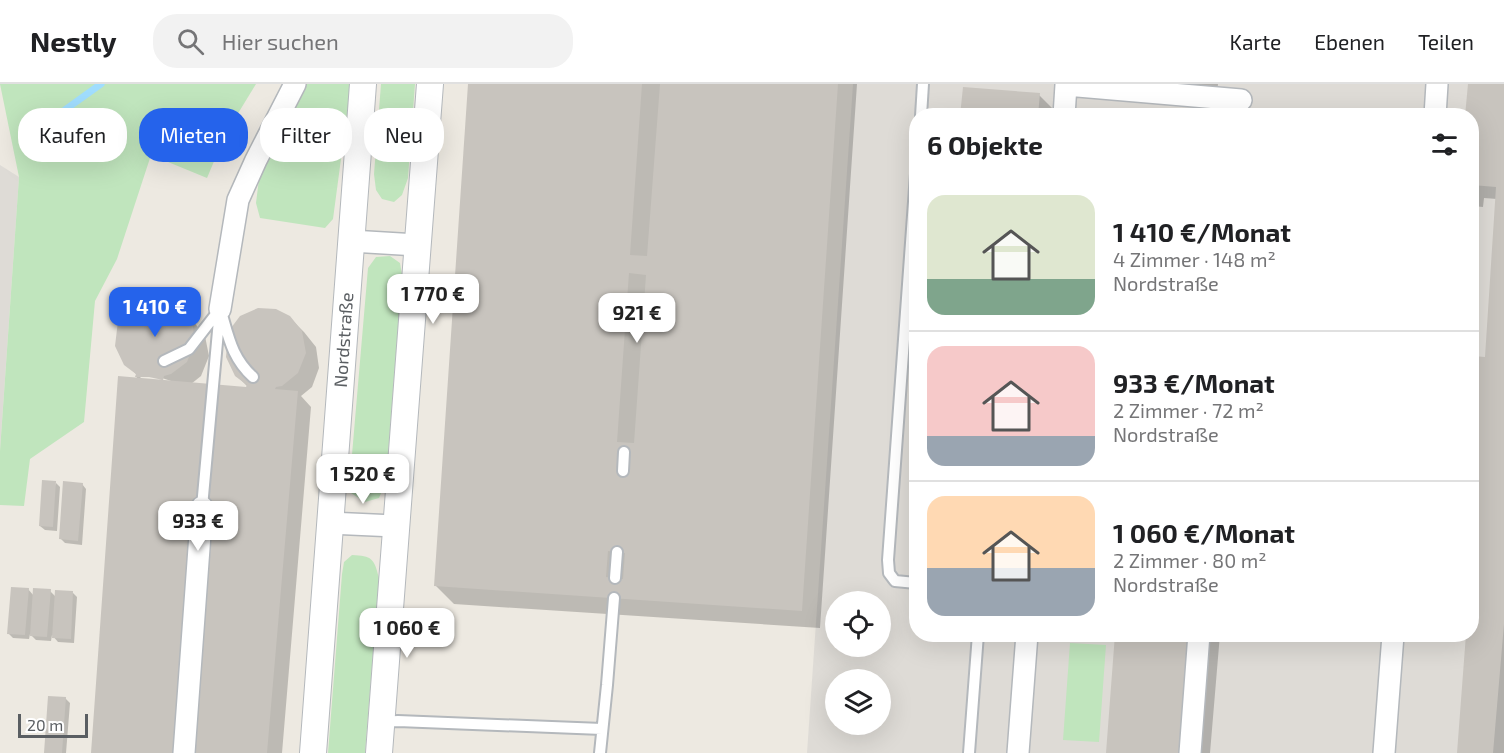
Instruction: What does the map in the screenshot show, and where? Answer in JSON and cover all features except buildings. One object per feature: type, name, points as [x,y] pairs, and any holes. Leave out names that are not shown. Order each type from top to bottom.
[{"type":"street","points":[[220,309],[238,200],[295,84]]},
{"type":"street","name":"Nordstraße","points":[[313,753],[363,84]]},
{"type":"street","points":[[379,753],[385,722],[392,562],[430,84]]},
{"type":"street","points":[[1064,108],[1065,84],[1241,100]]},
{"type":"street","points":[[1436,108],[1437,84]]},
{"type":"street","points":[[351,241],[417,245]]},
{"type":"street","points":[[184,753],[202,507]]},
{"type":"street","points":[[329,524],[395,526]]},
{"type":"street","points":[[1018,753],[1026,642]]},
{"type":"street","points":[[1190,753],[1198,642]]},
{"type":"street","points":[[1384,753],[1393,642]]},
{"type":"lane","points":[[922,108],[923,84]]},
{"type":"lane","points":[[909,270],[888,560],[889,573],[895,581],[909,582]]},
{"type":"lane","points":[[164,361],[189,349],[220,309]]},
{"type":"lane","points":[[220,309],[231,348],[243,368],[253,376]]},
{"type":"lane","points":[[202,507],[220,309]]},
{"type":"lane","points":[[622,471],[624,452]]},
{"type":"lane","points":[[615,574],[617,552]]},
{"type":"lane","points":[[600,753],[614,598]]},
{"type":"lane","points":[[969,753],[977,642]]},
{"type":"lane","points":[[385,722],[602,729]]},
{"type":"shaded area","points":[[853,84],[1504,84],[1504,753],[807,753]]},
{"type":"shaded area","points":[[0,165],[19,177],[0,450]]},
{"type":"green space","points":[[0,84],[256,84],[241,108],[139,108],[139,162],[149,162],[117,259],[95,301],[84,422],[30,459],[24,506],[0,505],[0,451],[19,177]]},
{"type":"green space","points":[[306,84],[351,84],[348,108],[291,108]]},
{"type":"green space","points":[[381,84],[415,84],[413,108],[379,108]]},
{"type":"green space","points":[[168,162],[214,162],[207,178]]},
{"type":"green space","points":[[266,162],[341,162],[333,219],[325,228],[260,218],[256,203],[259,179]]},
{"type":"green space","points":[[375,162],[409,162],[408,178],[402,195],[394,202],[382,199],[376,190]]},
{"type":"green space","points":[[390,256],[400,263],[402,275],[386,481],[379,498],[365,502],[351,493],[350,478],[368,268],[376,257]]},
{"type":"green space","points":[[352,555],[371,559],[379,578],[365,753],[328,753],[342,574],[344,562]]},
{"type":"green space","points":[[1070,643],[1106,645],[1099,742],[1063,740]]},
{"type":"waterway","points":[[68,108],[101,84]]}]
